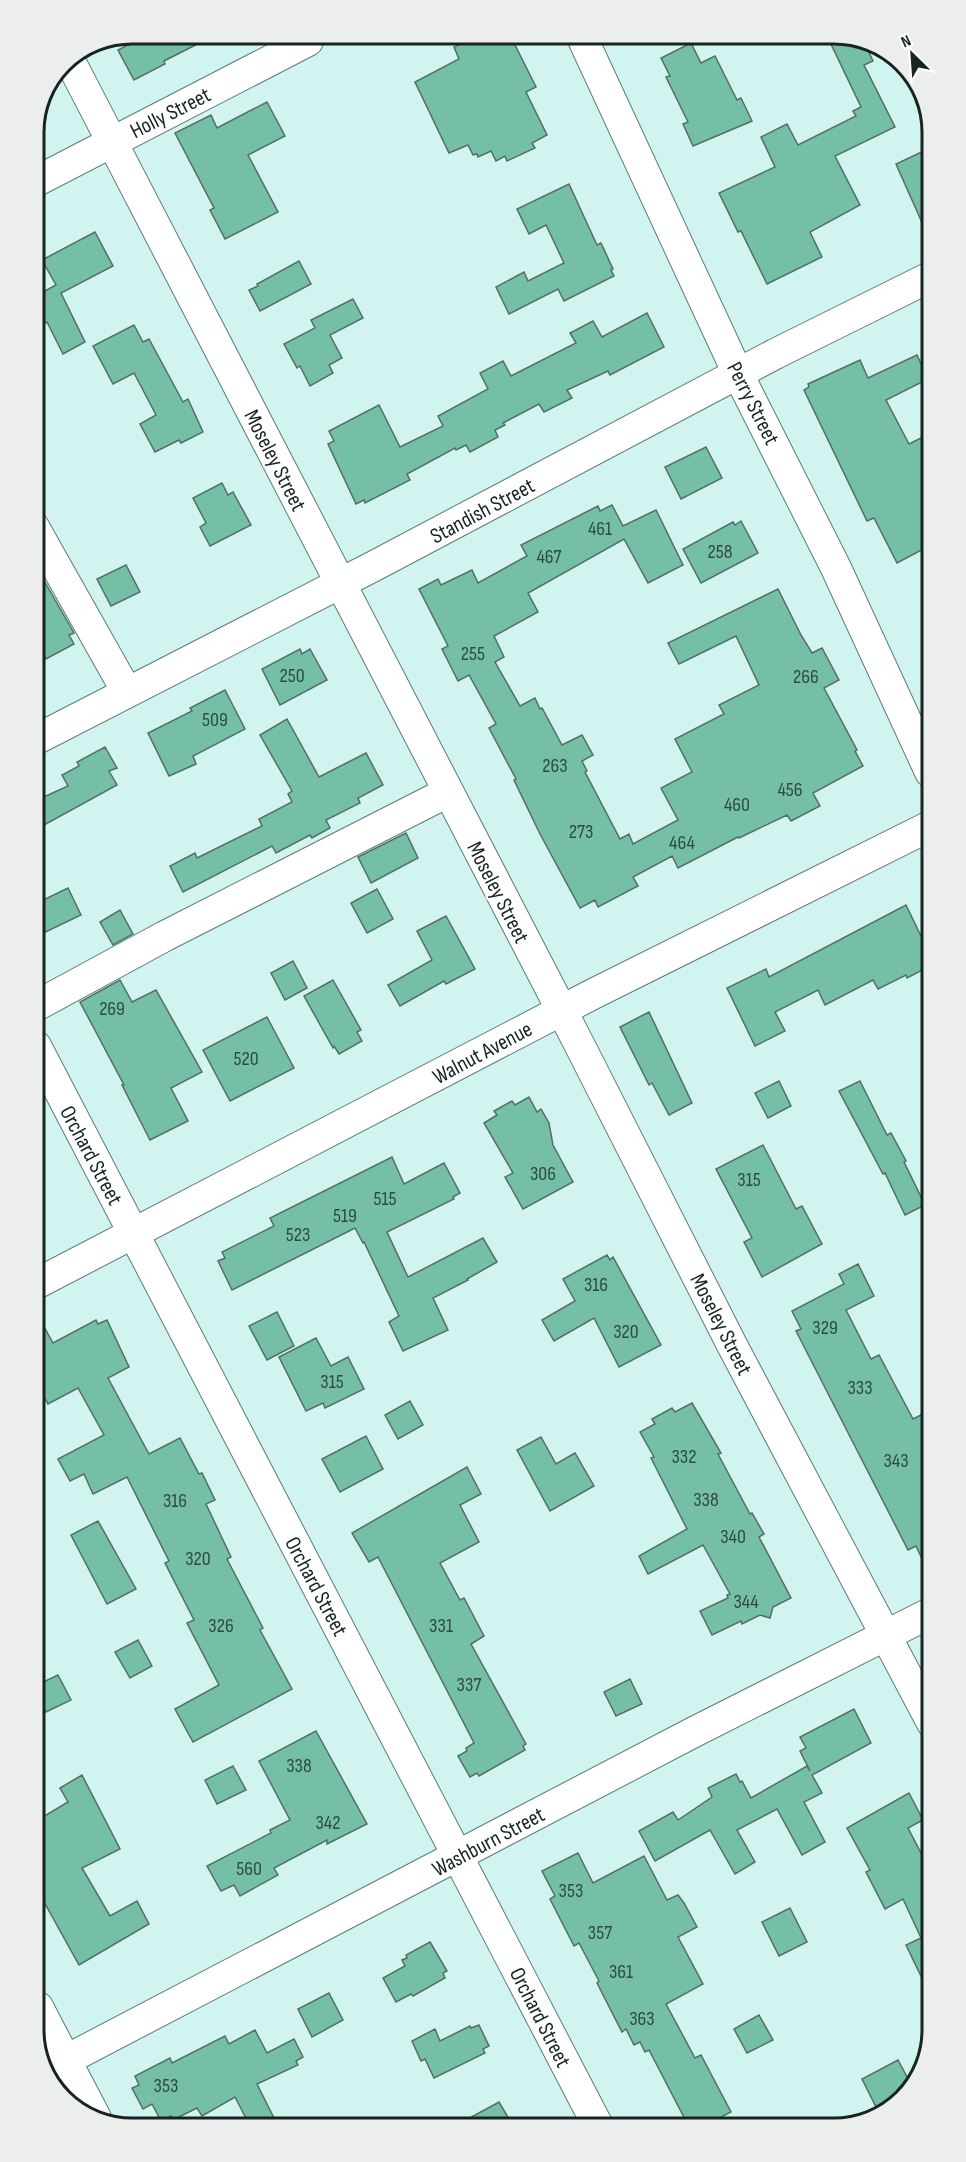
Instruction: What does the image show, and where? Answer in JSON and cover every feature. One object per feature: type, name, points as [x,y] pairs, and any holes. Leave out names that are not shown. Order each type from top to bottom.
[{"type":"street","name":"Holly Street","points":[[44,177],[304,43]]},
{"type":"street","name":"Perry Street","points":[[585,44],[738,374],[836,568],[922,755]]},
{"type":"street","name":"Moseley Street","points":[[72,66],[732,1344],[922,1703]]},
{"type":"street","name":"Standish Street","points":[[44,735],[340,584],[738,374],[922,281]]},
{"type":"street","points":[[44,544],[127,692]]},
{"type":"street","points":[[44,1002],[165,936],[448,792]]},
{"type":"street","name":"Walnut Avenue","points":[[43,1280],[561,1010],[922,830]]},
{"type":"street","name":"Orchard Street","points":[[44,1060],[594,2118]]},
{"type":"street","name":"Washburn Street","points":[[55,2066],[684,1738],[922,1617]]},
{"type":"street","points":[[43,2024],[55,2066],[88,2107]]},
{"type":"building","points":[[131,43],[199,43],[134,80],[118,50]]},
{"type":"building","points":[[461,43],[514,44],[536,87],[526,92],[547,135],[532,143],[535,148],[507,161],[505,156],[496,161],[491,151],[478,157],[477,154],[473,155],[468,145],[449,153],[415,82],[459,59],[454,47]]},
{"type":"building","points":[[689,44],[701,63],[715,56],[737,100],[741,98],[752,121],[693,146],[683,124],[688,122],[666,77],[670,76],[661,58]]},
{"type":"building","points":[[831,44],[852,45],[868,50],[873,61],[864,65],[895,127],[835,156],[860,205],[810,232],[822,257],[767,284],[719,193],[775,167],[761,137],[787,124],[798,145],[856,116],[853,111],[861,107]]},
{"type":"building","points":[[267,102],[285,136],[248,155],[278,212],[225,239],[210,210],[214,208],[175,133],[211,115],[217,128]]},
{"type":"building","points":[[922,152],[922,222],[896,164]]},
{"type":"building","points":[[569,184],[597,245],[601,243],[614,276],[564,301],[558,289],[509,314],[496,287],[524,272],[528,281],[564,263],[546,225],[529,234],[517,209]]},
{"type":"building","points":[[95,232],[113,266],[61,293],[85,342],[63,354],[47,322],[44,324],[44,292],[56,285],[44,263],[44,259]]},
{"type":"building","points":[[299,261],[311,284],[260,311],[249,290]]},
{"type":"building","points":[[353,299],[363,318],[330,335],[342,358],[329,365],[333,373],[310,386],[300,366],[297,368],[284,344],[315,328],[311,320]]},
{"type":"building","points":[[647,313],[664,347],[610,375],[608,371],[567,390],[572,398],[544,412],[539,404],[503,423],[505,425],[495,430],[498,437],[470,452],[466,445],[456,450],[455,448],[407,474],[410,480],[365,503],[364,500],[356,504],[328,444],[334,441],[329,431],[379,405],[400,447],[443,426],[438,416],[488,389],[480,373],[503,361],[511,376],[576,343],[570,333],[593,321],[602,337]]},
{"type":"building","points":[[134,325],[143,342],[149,339],[183,402],[188,399],[203,432],[181,443],[179,440],[155,452],[140,424],[156,415],[134,373],[113,384],[93,346]]},
{"type":"building","points":[[917,355],[922,366],[922,382],[886,400],[909,444],[922,438],[922,550],[897,563],[874,518],[867,521],[804,390],[809,387],[808,384],[860,360],[868,378]]},
{"type":"building","points":[[706,447],[722,478],[681,499],[665,467]]},
{"type":"building","points":[[222,483],[228,495],[233,492],[251,525],[210,546],[200,527],[206,523],[193,498]]},
{"type":"building","points":[[612,505],[623,526],[656,510],[683,565],[648,583],[624,539],[528,593],[538,612],[494,636],[504,657],[495,662],[520,706],[535,698],[562,745],[582,735],[593,755],[582,761],[587,771],[585,772],[620,839],[629,834],[633,844],[678,820],[661,788],[692,772],[675,739],[724,714],[719,705],[759,685],[736,636],[679,664],[668,643],[778,589],[812,653],[822,648],[839,680],[824,688],[863,766],[813,793],[820,806],[791,821],[787,815],[678,868],[672,856],[633,877],[638,886],[598,907],[595,900],[580,908],[540,834],[514,780],[516,779],[489,728],[496,724],[469,675],[458,681],[442,649],[448,646],[419,589],[438,579],[441,585],[472,570],[478,583],[527,556],[521,545],[598,506],[600,511]]},
{"type":"building","points":[[741,521],[758,553],[701,583],[683,549],[733,522],[735,525]]},
{"type":"building","points":[[126,565],[140,592],[111,606],[97,579]]},
{"type":"building","points":[[44,580],[74,633],[69,635],[74,644],[46,659],[44,654]]},
{"type":"building","points":[[300,649],[302,654],[310,649],[327,680],[280,705],[262,669]]},
{"type":"building","points":[[225,690],[245,729],[193,756],[196,764],[169,776],[148,733],[192,711],[190,708]]},
{"type":"building","points":[[287,719],[319,777],[366,753],[383,785],[358,798],[360,803],[326,820],[330,828],[312,838],[310,835],[276,853],[272,846],[183,892],[170,866],[195,853],[197,858],[262,826],[259,819],[292,802],[288,794],[292,791],[260,735]]},
{"type":"building","points":[[105,747],[117,768],[109,771],[117,785],[44,825],[44,797],[68,786],[62,775],[79,766],[77,762]]},
{"type":"building","points":[[406,833],[418,858],[371,883],[358,857]]},
{"type":"building","points":[[68,888],[81,915],[44,933],[44,900]]},
{"type":"building","points":[[377,889],[393,919],[367,933],[351,903]]},
{"type":"building","points":[[906,905],[922,935],[922,970],[907,978],[906,975],[878,989],[873,980],[825,1005],[818,990],[775,1012],[785,1031],[755,1046],[727,988],[766,969],[769,977]]},
{"type":"building","points":[[120,910],[133,934],[113,945],[100,922]]},
{"type":"building","points":[[446,916],[475,969],[446,984],[444,981],[400,1006],[388,985],[432,960],[417,931]]},
{"type":"building","points":[[293,961],[307,988],[285,1000],[271,973]]},
{"type":"building","points":[[120,980],[132,1002],[156,990],[202,1072],[171,1088],[188,1121],[150,1140],[80,1002]]},
{"type":"building","points":[[333,980],[361,1030],[357,1032],[362,1041],[339,1054],[334,1046],[333,1048],[304,996]]},
{"type":"building","points":[[649,1012],[692,1103],[669,1115],[652,1083],[649,1085],[620,1027]]},
{"type":"building","points":[[267,1017],[294,1068],[230,1101],[203,1050]]},
{"type":"building","points":[[779,1081],[791,1106],[768,1118],[755,1093]]},
{"type":"building","points":[[860,1081],[887,1135],[891,1133],[906,1161],[904,1162],[922,1199],[922,1206],[905,1215],[885,1173],[883,1174],[839,1091]]},
{"type":"building","points":[[529,1097],[537,1112],[541,1109],[549,1123],[553,1145],[573,1182],[523,1209],[505,1177],[513,1173],[484,1123],[497,1115],[494,1111],[512,1101],[515,1105]]},
{"type":"building","points":[[763,1145],[796,1209],[802,1206],[822,1244],[762,1277],[744,1242],[752,1238],[716,1169]]},
{"type":"building","points":[[392,1157],[404,1184],[444,1163],[460,1193],[453,1197],[454,1199],[387,1232],[408,1277],[483,1238],[497,1262],[433,1298],[448,1330],[403,1351],[389,1322],[399,1316],[355,1228],[232,1290],[218,1261],[225,1258],[222,1252],[274,1226],[270,1218]]},
{"type":"building","points":[[607,1255],[610,1260],[613,1257],[661,1345],[619,1367],[594,1318],[554,1341],[542,1320],[575,1301],[563,1279]]},
{"type":"building","points":[[858,1264],[874,1296],[846,1310],[871,1359],[879,1355],[913,1419],[922,1414],[922,1559],[916,1546],[908,1550],[796,1331],[801,1329],[792,1311],[844,1284],[839,1274]]},
{"type":"building","points":[[277,1312],[294,1346],[267,1360],[249,1326]]},
{"type":"building","points":[[96,1320],[98,1324],[107,1320],[129,1367],[108,1378],[149,1454],[180,1438],[199,1474],[202,1473],[215,1500],[206,1504],[231,1557],[227,1559],[263,1628],[260,1630],[292,1689],[193,1742],[175,1709],[219,1685],[187,1623],[194,1620],[165,1563],[169,1561],[127,1477],[93,1494],[84,1474],[70,1481],[58,1459],[104,1435],[78,1388],[48,1404],[43,1395],[43,1325],[53,1343]]},
{"type":"building","points":[[316,1338],[331,1366],[348,1357],[364,1389],[325,1408],[323,1403],[306,1411],[279,1357]]},
{"type":"building","points":[[410,1401],[423,1425],[398,1439],[385,1415]]},
{"type":"building","points":[[692,1403],[721,1453],[718,1454],[750,1514],[752,1513],[764,1534],[759,1537],[791,1598],[773,1607],[770,1618],[760,1615],[712,1635],[700,1611],[728,1598],[727,1595],[730,1594],[703,1545],[648,1574],[639,1556],[687,1529],[640,1432],[655,1424],[652,1419],[672,1408],[675,1412]]},
{"type":"building","points":[[366,1436],[383,1469],[340,1492],[322,1459]]},
{"type":"building","points":[[541,1437],[556,1464],[575,1453],[594,1486],[550,1511],[517,1450]]},
{"type":"building","points":[[467,1467],[481,1494],[460,1505],[479,1542],[440,1563],[460,1600],[464,1598],[484,1636],[471,1644],[526,1744],[523,1746],[525,1750],[479,1776],[477,1773],[470,1777],[458,1756],[474,1743],[378,1557],[369,1562],[352,1533]]},
{"type":"building","points":[[98,1521],[136,1589],[107,1604],[71,1535]]},
{"type":"building","points":[[138,1640],[152,1666],[130,1678],[115,1652]]},
{"type":"building","points":[[58,1675],[71,1700],[46,1712],[43,1707],[43,1682]]},
{"type":"building","points":[[630,1679],[642,1704],[616,1716],[604,1692]]},
{"type":"building","points":[[854,1709],[871,1743],[812,1775],[822,1793],[804,1802],[825,1842],[802,1855],[777,1809],[737,1830],[755,1862],[735,1874],[710,1830],[655,1861],[639,1831],[673,1812],[678,1820],[712,1797],[708,1788],[736,1774],[751,1798],[807,1766],[810,1771],[800,1751],[806,1748],[800,1737]]},
{"type":"building","points":[[316,1731],[367,1824],[327,1844],[327,1840],[274,1868],[278,1875],[240,1896],[234,1885],[221,1891],[207,1866],[271,1833],[270,1830],[290,1820],[259,1761]]},
{"type":"building","points":[[233,1766],[246,1790],[217,1804],[205,1780]]},
{"type":"building","points":[[82,1775],[120,1849],[82,1868],[110,1916],[137,1901],[149,1924],[79,1965],[43,1900],[43,1817],[68,1802],[60,1788]]},
{"type":"building","points":[[909,1793],[922,1818],[922,1821],[908,1828],[922,1855],[922,1978],[906,1945],[921,1938],[903,1899],[885,1909],[866,1872],[870,1870],[847,1828]]},
{"type":"building","points":[[578,1853],[593,1883],[644,1856],[667,1900],[678,1895],[697,1927],[678,1937],[703,1984],[666,2004],[695,2058],[701,2055],[731,2112],[719,2118],[684,2118],[649,2050],[645,2052],[640,2042],[634,2045],[626,2029],[622,2032],[579,1943],[574,1946],[550,1899],[555,1896],[542,1871]]},
{"type":"building","points":[[790,1908],[807,1942],[779,1956],[762,1922]]},
{"type":"building","points":[[430,1942],[447,1971],[443,1973],[445,1978],[413,1996],[411,1994],[396,2002],[383,1978],[405,1966],[402,1960],[407,1958],[406,1955]]},
{"type":"building","points":[[329,1993],[343,2020],[312,2037],[298,2009]]},
{"type":"building","points":[[759,2015],[773,2040],[747,2053],[734,2029]]},
{"type":"building","points":[[479,2025],[489,2046],[483,2049],[485,2053],[434,2078],[425,2059],[421,2061],[412,2041],[435,2029],[440,2041],[470,2026],[471,2028]]},
{"type":"building","points":[[255,2030],[267,2053],[294,2039],[303,2057],[296,2061],[298,2065],[257,2084],[274,2118],[246,2118],[235,2097],[202,2116],[197,2108],[177,2118],[171,2116],[159,2118],[152,2104],[143,2109],[132,2088],[139,2085],[135,2076],[170,2058],[172,2063],[225,2036],[229,2044]]},
{"type":"building","points":[[898,2060],[908,2079],[897,2093],[876,2107],[862,2079]]},
{"type":"building","points":[[499,2102],[508,2118],[470,2118]]}]
